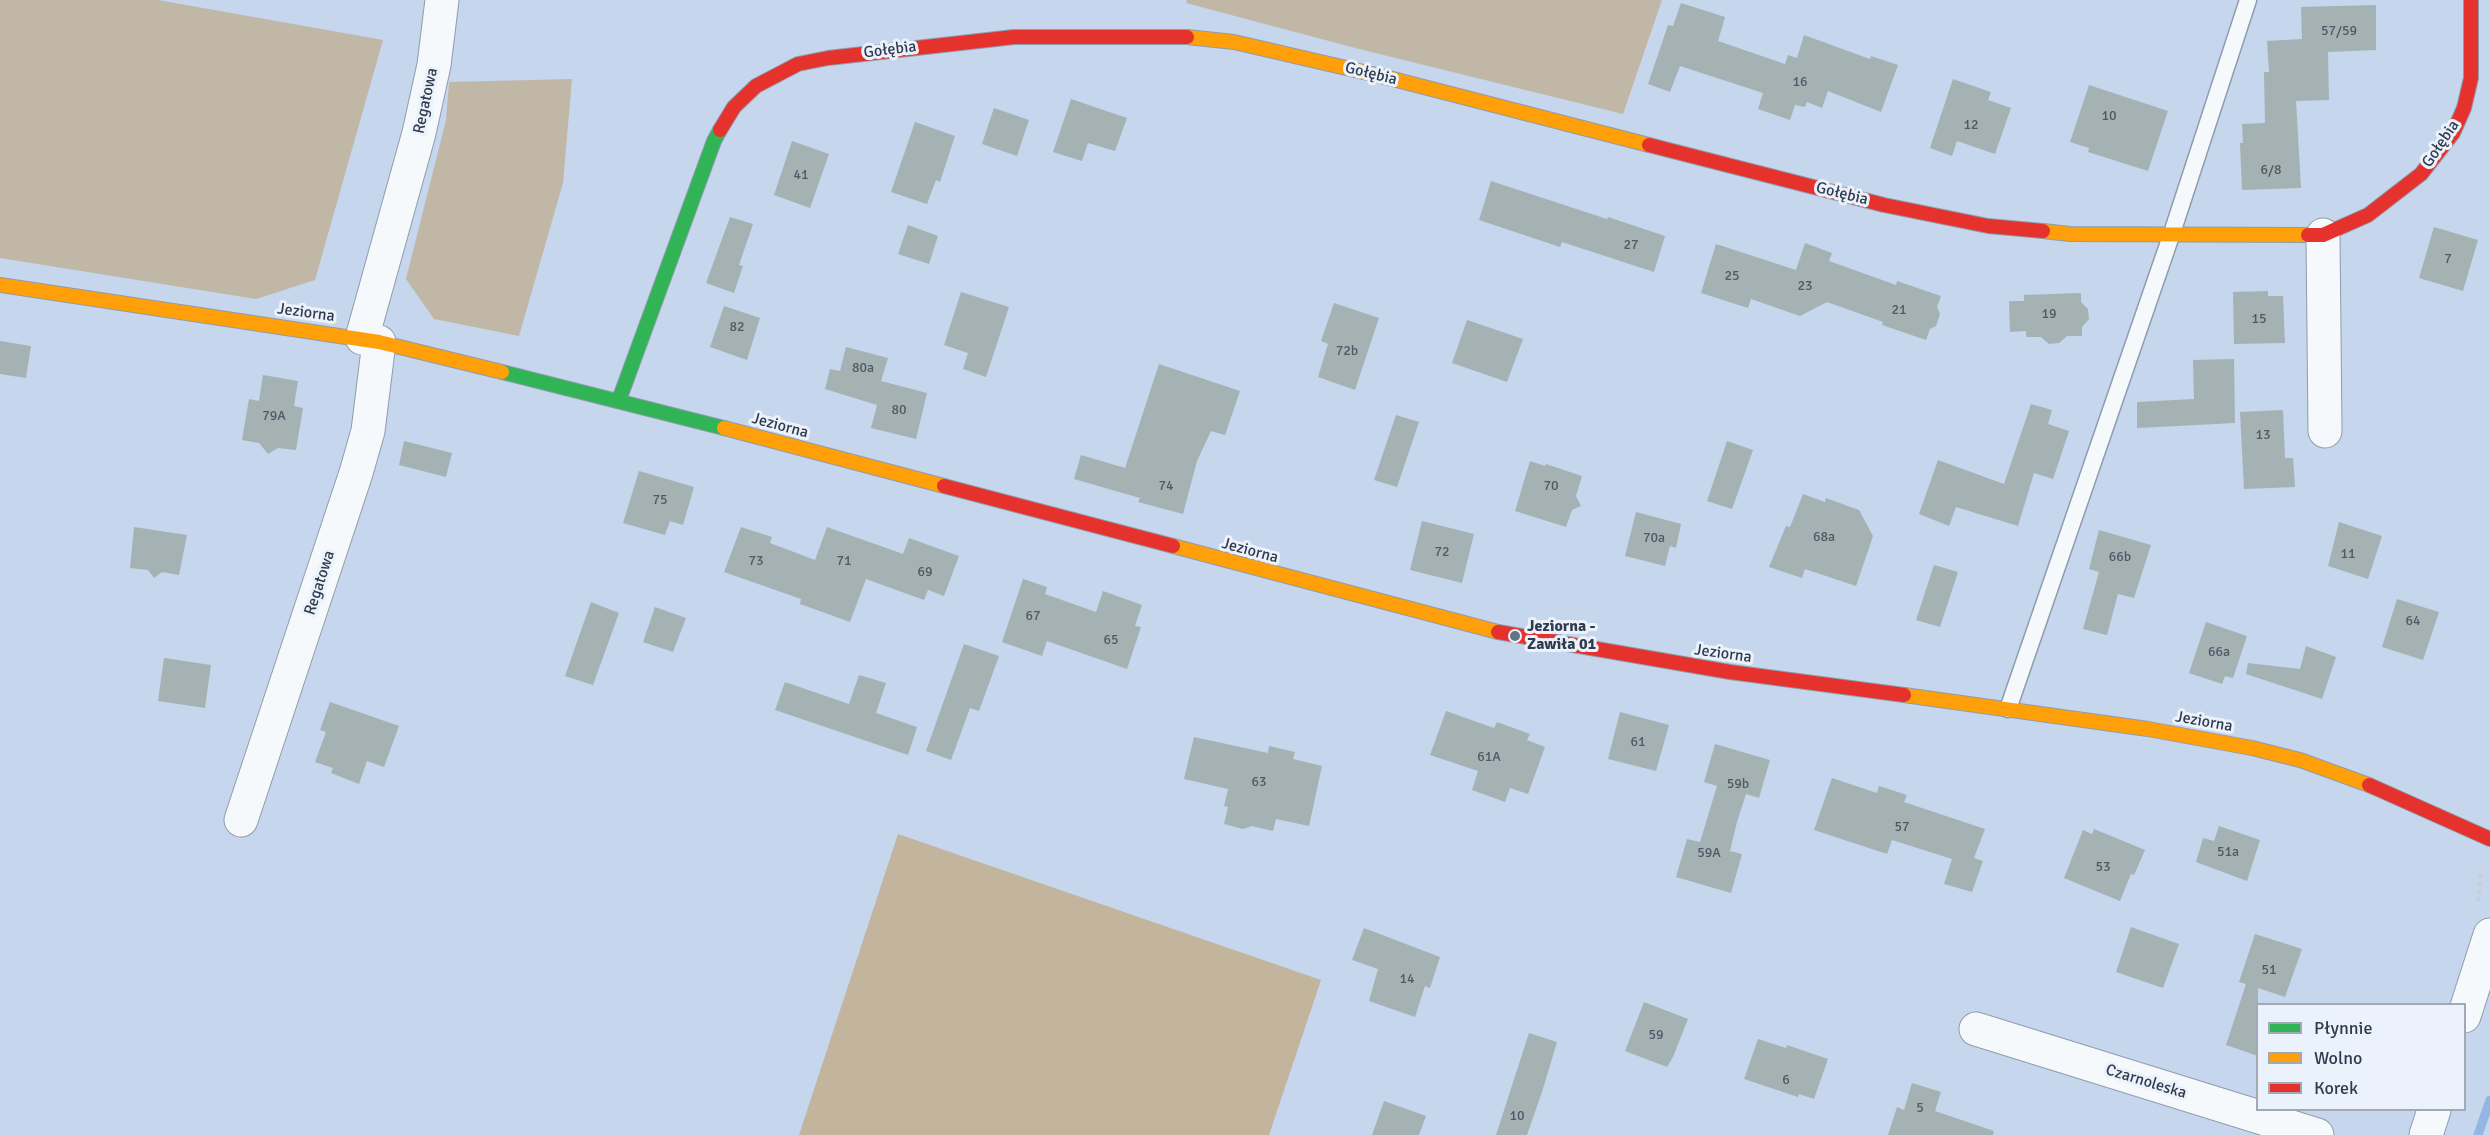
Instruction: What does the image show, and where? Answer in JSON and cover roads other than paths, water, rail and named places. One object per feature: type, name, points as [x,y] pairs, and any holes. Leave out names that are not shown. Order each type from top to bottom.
[{"type":"street","name":"Regatowa","points":[[241,820],[356,473],[368,430],[371,340],[434,65],[442,0]]},
{"type":"street","name":"Gołębia","points":[[619,400],[714,141],[734,107],[756,86],[798,64],[828,57],[969,40],[1014,37],[1110,35],[1185,37],[1234,42],[1385,77],[1928,216],[1988,226],[2070,234],[2323,235],[2368,214],[2396,194],[2421,174],[2453,133],[2464,108],[2471,78],[2471,0]]},
{"type":"street","points":[[2323,235],[2325,431]]},
{"type":"street","name":"Jeziorna","points":[[0,285],[371,340],[619,400],[1504,634],[1730,672],[2008,709],[2204,739],[2301,760],[2362,782],[2490,839]]},
{"type":"street","points":[[2466,1010],[2490,934]]},
{"type":"street","name":"Czarnoleska","points":[[1976,1029],[2317,1135]]},
{"type":"street","points":[[2426,1135],[2434,1111]]},
{"type":"lane","points":[[2008,709],[2172,233],[2248,0]]},
{"type":"waterway","points":[[2478,1135],[2490,1100]]},
{"type":"place","name":"Jeziorna - Zawiła 01","points":[[1515,636]]}]
